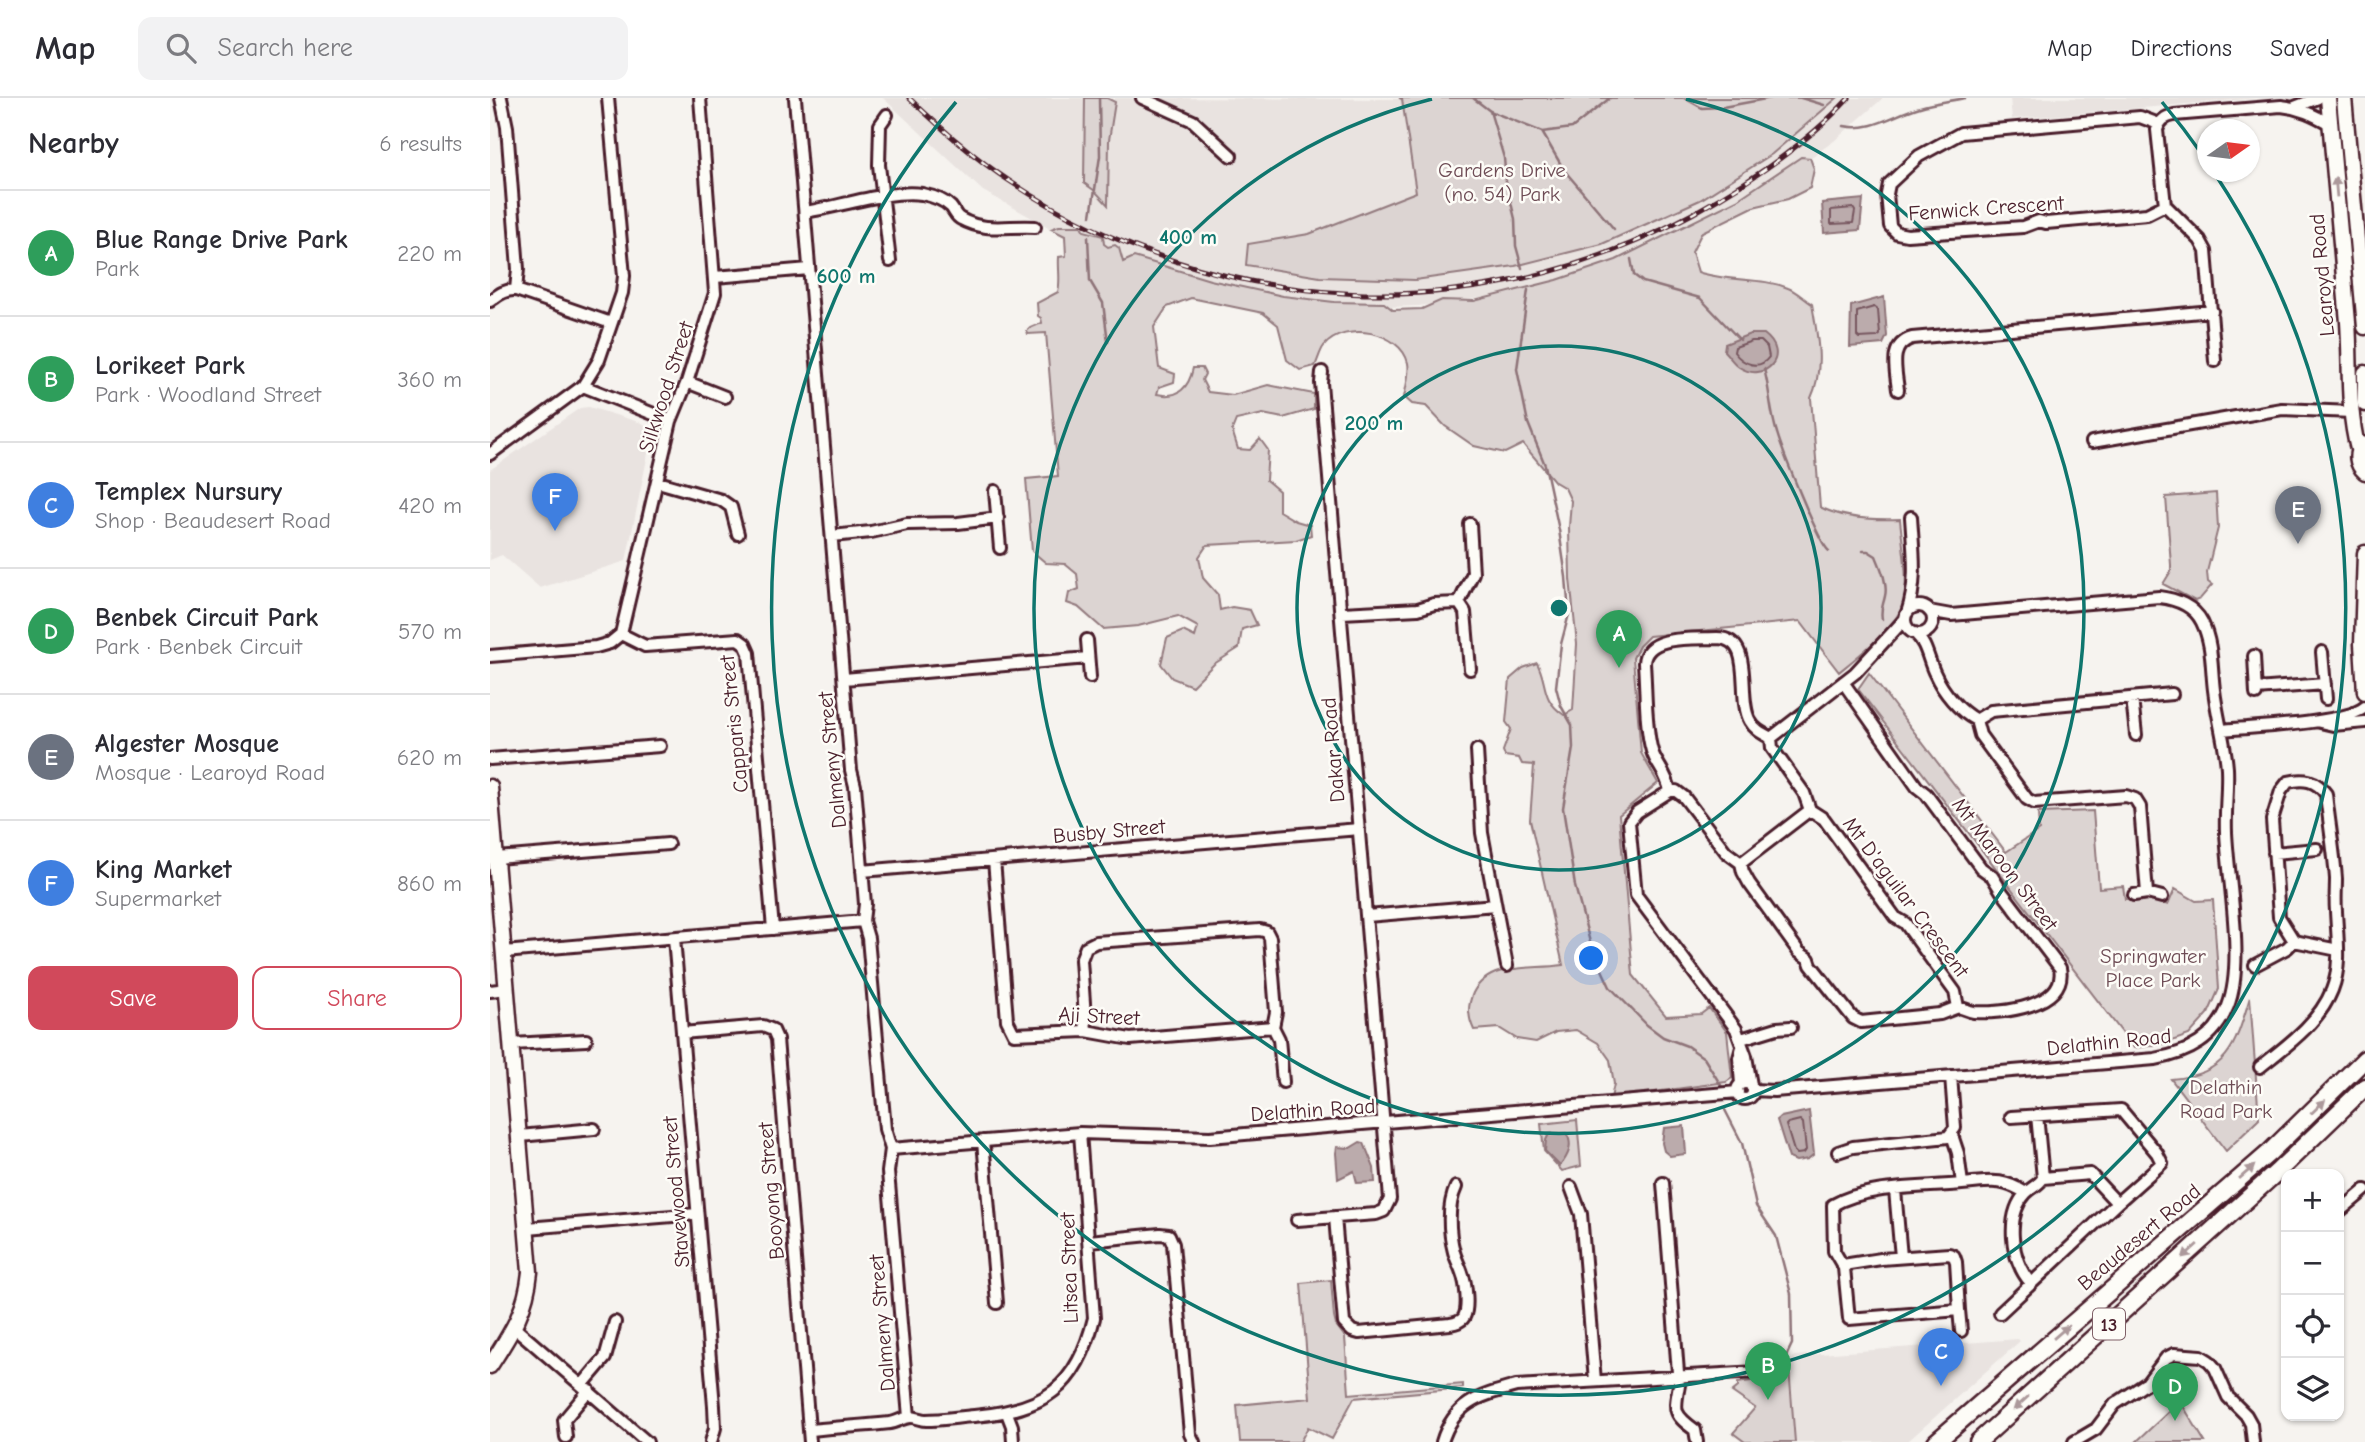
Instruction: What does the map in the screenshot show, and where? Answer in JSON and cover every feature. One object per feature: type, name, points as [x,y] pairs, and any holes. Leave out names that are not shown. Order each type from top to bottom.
[{"type":"highway","name":"Beaudesert Road","points":[[1936,1442],[2269,1153],[2365,1059]]},
{"type":"highway","name":"Beaudesert Road","points":[[1978,1442],[2277,1172],[2365,1087]]},
{"type":"main road","name":"Learoyd Road","points":[[2328,98],[2346,302],[2352,412],[2362,445],[2358,462],[2365,472]]},
{"type":"main road","name":"Learoyd Road","points":[[2344,98],[2365,327]]},
{"type":"main road","points":[[2365,373],[2365,404]]},
{"type":"main road","points":[[2365,553],[2362,644],[2365,692]]},
{"type":"main road","points":[[490,787],[496,858],[495,901],[504,952],[530,1272],[528,1296],[515,1328],[490,1366]]},
{"type":"street","points":[[502,98],[520,292]]},
{"type":"street","points":[[490,454],[583,386],[599,360],[622,293],[624,276],[608,98]]},
{"type":"street","name":"Silkwood Street","points":[[621,634],[671,421],[687,382],[715,293],[700,98]]},
{"type":"street","name":"Dalmeny Street","points":[[796,98],[865,904],[863,921],[869,938],[885,1129],[891,1149],[888,1172],[909,1417]]},
{"type":"street","points":[[1142,98],[1193,121],[1231,156]]},
{"type":"street","points":[[1168,110],[1174,98]]},
{"type":"street","points":[[2295,107],[2318,98]]},
{"type":"street","points":[[2215,361],[2205,246],[2165,205],[2157,130],[2159,124],[2166,117],[2174,115],[2281,106],[2295,107],[2330,124]]},
{"type":"street","points":[[887,115],[880,125],[881,197],[890,261]]},
{"type":"street","name":"Fenwick Crescent","points":[[2159,124],[2140,117],[1961,133],[1915,159],[1892,179],[1886,194],[1890,226],[1897,233],[1907,235],[2023,227],[2039,221],[2046,223],[2147,214],[2165,205]]},
{"type":"street","points":[[805,212],[881,197],[920,194],[939,199],[959,218],[984,228],[1035,227]]},
{"type":"street","points":[[715,277],[809,269]]},
{"type":"street","points":[[490,301],[510,289],[611,323]]},
{"type":"street","points":[[1898,390],[1895,356],[1897,348],[1903,341],[1912,338],[2212,312]]},
{"type":"street","name":"Dakar Road","points":[[1322,372],[1390,1199],[1388,1206],[1376,1214],[1335,1217]]},
{"type":"street","points":[[687,382],[725,397]]},
{"type":"street","points":[[583,386],[671,421]]},
{"type":"street","points":[[2092,442],[2282,409],[2352,412]]},
{"type":"street","points":[[658,482],[721,500],[731,507],[738,534]]},
{"type":"street","points":[[995,491],[1000,548]]},
{"type":"street","points":[[1911,517],[1915,579],[1906,616],[1912,632],[1922,640],[1936,676],[1962,712],[1976,720],[1980,735],[2027,799],[2034,803],[2126,796],[2135,799],[2140,807],[2147,893]]},
{"type":"street","points":[[832,536],[871,532],[907,524],[958,523],[998,518]]},
{"type":"street","points":[[1459,603],[1473,573],[1470,524]]},
{"type":"street","points":[[1915,579],[1928,610],[1928,654]]},
{"type":"street","name":"Delathin Road","points":[[891,1149],[1080,1133],[1210,1137],[1384,1124],[1746,1088],[1774,1091],[2155,1059],[2189,1050],[2211,1033],[2227,1007],[2235,964],[2226,830],[2227,767],[2214,688],[2213,656],[2202,622],[2197,614],[2183,604],[2159,597],[1951,615]]},
{"type":"street","points":[[1342,613],[1418,609],[1434,604],[1459,603]]},
{"type":"street","points":[[1459,603],[1465,612],[1470,669]]},
{"type":"street","points":[[1775,734],[1863,666],[1916,607],[1951,615]]},
{"type":"street","points":[[1893,635],[1930,628],[1951,615]]},
{"type":"street","points":[[490,656],[596,646],[610,643],[621,634]]},
{"type":"street","name":"Capparis Street","points":[[621,634],[636,644],[645,646],[737,639],[745,644],[749,653],[773,929]]},
{"type":"street","name":"Mt D'aguilar Crescent","points":[[1670,791],[1667,775],[1655,757],[1651,744],[1644,663],[1646,652],[1653,645],[1662,642],[1726,638],[1733,641],[1741,653],[1746,710],[1750,721],[1761,734],[1775,734],[1772,748],[1804,793],[1810,810],[1824,820],[1895,918],[1905,923],[1955,992],[1958,1007],[1940,1014],[1861,1021],[1853,1018],[1809,959],[1799,952],[1749,883],[1741,863]]},
{"type":"street","points":[[1087,640],[1090,677]]},
{"type":"street","points":[[2322,652],[2326,699]]},
{"type":"street","points":[[2254,656],[2256,692],[2325,684]]},
{"type":"street","points":[[844,679],[1088,659]]},
{"type":"street","name":"Mt Maroon Street","points":[[1843,682],[1917,787],[1926,794],[1981,868],[1992,876],[2060,968],[2058,986],[2031,1006],[1973,1012],[1958,1007]]},
{"type":"street","points":[[1976,720],[1990,711],[2172,694]]},
{"type":"street","points":[[2132,698],[2136,735]]},
{"type":"street","points":[[2221,730],[2317,721],[2355,714],[2365,707]]},
{"type":"street","points":[[2317,721],[2333,725],[2365,722]]},
{"type":"street","points":[[490,759],[660,746]]},
{"type":"street","points":[[1477,750],[1482,832],[1507,966]]},
{"type":"street","points":[[2260,1067],[2297,1037],[2314,1018],[2332,992],[2339,968],[2333,854],[2326,794],[2320,786],[2311,781],[2295,780],[2288,782],[2281,791],[2272,820],[2279,917],[2294,942],[2338,950]]},
{"type":"street","points":[[1746,1088],[1749,1067],[1730,1020],[1634,891],[1629,822],[1655,798],[1676,791],[1684,797],[1726,852],[1741,863],[1810,810]]},
{"type":"street","name":"Busby Street","points":[[862,871],[1359,829]]},
{"type":"street","points":[[496,858],[668,844]]},
{"type":"street","points":[[2274,853],[2317,849]]},
{"type":"street","name":"Aji Street","points":[[994,860],[1007,1020],[1014,1034],[1086,1031],[1130,1039],[1273,1027]]},
{"type":"street","points":[[2134,895],[2147,893],[2162,897]]},
{"type":"street","points":[[1367,916],[1495,905]]},
{"type":"street","points":[[504,952],[863,921]]},
{"type":"street","points":[[1086,1031],[1081,960],[1086,947],[1096,942],[1260,930],[1267,932],[1270,938],[1276,1012],[1273,1027],[1279,1039],[1283,1082]]},
{"type":"street","name":"Stavewood Street","points":[[674,937],[714,1406],[715,1428],[711,1442]]},
{"type":"street","points":[[2255,965],[2294,942]]},
{"type":"street","points":[[490,990],[507,989]]},
{"type":"street","name":"Booyong Street","points":[[682,1033],[763,1026],[773,1030],[777,1039],[810,1442]]},
{"type":"street","points":[[1741,1043],[1777,1028],[1791,1027]]},
{"type":"street","points":[[512,1044],[586,1040]]},
{"type":"street","points":[[1951,1076],[1955,1128],[1952,1135],[1958,1153],[1962,1184]]},
{"type":"street","points":[[2000,1313],[2030,1282],[2162,1163],[2125,1114],[2114,1108],[2011,1117]]},
{"type":"street","points":[[2030,1282],[2020,1267],[2012,1225],[2025,1193],[2043,1178],[2037,1115]]},
{"type":"street","points":[[520,1136],[594,1129]]},
{"type":"street","name":"Litsea Street","points":[[811,1430],[899,1422],[909,1417],[926,1420],[1007,1413],[1026,1408],[1048,1397],[1063,1383],[1078,1363],[1094,1318],[1080,1133]]},
{"type":"street","points":[[1838,1152],[1853,1147],[1952,1135]]},
{"type":"street","points":[[983,1142],[997,1303]]},
{"type":"street","points":[[2043,1178],[2090,1174],[2117,1203]]},
{"type":"street","points":[[1959,1310],[1849,1319],[1843,1265],[1834,1251],[1833,1205],[1863,1194],[1999,1181],[2010,1183],[2025,1193]]},
{"type":"street","points":[[1662,1183],[1679,1375],[1675,1407],[1682,1422],[1695,1430],[1697,1442]]},
{"type":"street","points":[[1297,1220],[1335,1217],[1344,1323],[1348,1328],[1359,1333],[1450,1324],[1459,1322],[1464,1317],[1466,1306],[1463,1275],[1454,1252],[1451,1227],[1451,1198],[1456,1187]]},
{"type":"street","points":[[1571,1187],[1580,1214],[1595,1381]]},
{"type":"street","points":[[1895,1190],[1901,1257]]},
{"type":"street","points":[[2344,1208],[2363,1195]]},
{"type":"street","points":[[527,1228],[697,1214]]},
{"type":"street","points":[[1089,1241],[1169,1235],[1173,1244],[1190,1434],[1194,1442]]},
{"type":"street","points":[[1843,1265],[1901,1257],[1954,1256],[1961,1331]]},
{"type":"street","points":[[566,1437],[564,1420],[605,1358],[615,1322]]},
{"type":"street","points":[[515,1328],[647,1442]]},
{"type":"street","points":[[2074,1442],[2096,1429],[2115,1404],[2147,1383],[2166,1358],[2174,1354],[2201,1356],[2209,1361],[2228,1396],[2251,1424],[2253,1442]]},
{"type":"street","points":[[1442,1442],[1455,1413],[1483,1395],[1516,1386],[1757,1371]]},
{"type":"street","points":[[1007,1413],[1012,1426],[1013,1442]]},
{"type":"shaded area","points":[[883,98],[1085,98],[1084,183],[1107,205],[1109,140],[1115,98],[1402,99],[1416,192],[1309,234],[1248,244],[1320,277],[1415,280],[1515,266],[1828,107],[1837,98],[1883,98],[1834,141],[1776,182],[1605,273],[1513,294],[1418,306],[1325,309],[1143,270],[1065,236],[983,191]]},
{"type":"shaded area","points":[[2010,98],[2259,98],[2012,119]]},
{"type":"shaded area","points":[[589,407],[642,423],[652,434],[626,561],[540,588],[502,555],[490,560],[490,470],[580,408]]},
{"type":"shaded area","points":[[2018,1339],[2020,1341],[1907,1442],[1795,1442],[1789,1368],[1794,1356]]},
{"type":"green space","points":[[1085,98],[1107,98],[1115,102],[1109,140],[1108,205],[1084,183]]},
{"type":"green space","name":"Gardens Drive (no. 54) Park","points":[[1399,98],[1837,98],[1772,154],[1700,200],[1602,244],[1515,266],[1415,280],[1320,277],[1246,265],[1248,244],[1309,234],[1416,192],[1402,99]]},
{"type":"green space","points":[[1801,157],[1810,158],[1814,169],[1810,188],[1788,199],[1753,207],[1702,232],[1692,252],[1698,272],[1778,285],[1791,289],[1812,304],[1819,351],[1818,375],[1811,398],[1820,507],[1869,519],[1900,519],[1905,571],[1904,601],[1901,610],[1886,630],[1839,672],[1800,621],[1649,636],[1639,646],[1633,658],[1641,753],[1658,783],[1619,815],[1633,975],[1666,1016],[1701,1014],[1709,1008],[1727,1032],[1732,1078],[1726,1082],[1611,1098],[1614,1084],[1610,1060],[1598,1043],[1576,1030],[1556,1032],[1536,1042],[1517,1039],[1499,1028],[1474,1030],[1469,1012],[1473,993],[1480,983],[1490,976],[1513,969],[1563,965],[1530,820],[1534,765],[1522,764],[1519,758],[1505,756],[1503,751],[1511,729],[1506,722],[1510,679],[1523,668],[1537,663],[1551,703],[1564,715],[1573,710],[1577,644],[1570,579],[1571,501],[1565,488],[1555,482],[1523,444],[1505,453],[1474,446],[1445,426],[1426,406],[1412,404],[1404,397],[1408,363],[1403,352],[1383,337],[1358,332],[1333,338],[1321,350],[1315,366],[1300,370],[1287,360],[1278,325],[1263,313],[1191,298],[1167,307],[1154,327],[1159,368],[1175,374],[1174,382],[1159,387],[1157,394],[1177,393],[1186,386],[1193,368],[1202,368],[1205,374],[1202,380],[1208,392],[1233,395],[1268,385],[1314,394],[1314,409],[1283,418],[1263,414],[1236,420],[1232,430],[1238,449],[1250,450],[1260,439],[1268,450],[1266,480],[1279,491],[1279,511],[1296,521],[1310,525],[1311,535],[1296,540],[1207,545],[1199,557],[1203,578],[1218,595],[1220,610],[1232,607],[1250,610],[1257,625],[1242,629],[1239,648],[1214,664],[1192,686],[1172,678],[1161,664],[1167,638],[1183,631],[1195,637],[1198,627],[1178,616],[1138,626],[1103,629],[1078,607],[1067,603],[1069,593],[1079,589],[1077,574],[1065,564],[1046,563],[1032,551],[1026,479],[1058,476],[1046,333],[1028,334],[1027,331],[1042,323],[1038,316],[1037,303],[1058,292],[1059,257],[1066,256],[1065,236],[1051,229],[1059,226],[1081,226],[1084,231],[1103,236],[1104,244],[1108,247],[1115,245],[1119,248],[1123,262],[1134,257],[1210,280],[1283,296],[1334,302],[1384,303],[1393,310],[1422,309],[1442,300],[1474,301],[1557,280],[1616,260],[1737,200]]},
{"type":"green space","points":[[2216,493],[2218,528],[2207,572],[2208,582],[2212,585],[2195,601],[2163,584],[2171,571],[2166,497]]},
{"type":"green space","name":"Springwater Place Park","points":[[1869,673],[2006,852],[2039,830],[2038,813],[2093,811],[2099,888],[2123,886],[2125,899],[2151,899],[2168,905],[2175,889],[2196,901],[2213,900],[2219,989],[2208,1014],[2189,1035],[2163,1044],[2134,1048],[1858,689]]},
{"type":"green space","name":"Delathin Road Park","points":[[2250,997],[2259,1119],[2226,1151],[2171,1079],[2205,1071],[2226,1055],[2239,1030]]},
{"type":"green space","points":[[1577,1120],[1581,1166],[1562,1171],[1544,1151],[1541,1124]]},
{"type":"green space","points":[[1331,1280],[1334,1317],[1336,1325],[1345,1337],[1349,1394],[1463,1384],[1463,1388],[1354,1398],[1332,1439],[1308,1427],[1300,1442],[1240,1442],[1237,1405],[1310,1398],[1301,1283]]},
{"type":"green space","points":[[1789,1368],[1795,1442],[1745,1442],[1733,1433],[1755,1408],[1732,1392],[1738,1387],[1738,1383],[1763,1379],[1770,1369]]},
{"type":"green space","points":[[2180,1401],[2205,1442],[2136,1442]]},
{"type":"water","points":[[1863,199],[1860,230],[1824,233],[1822,203]]},
{"type":"water","points":[[1884,297],[1887,336],[1883,344],[1850,347],[1851,306]]},
{"type":"water","points":[[1750,334],[1764,334],[1776,350],[1772,365],[1766,370],[1749,371],[1737,365],[1724,351],[1725,344]]},
{"type":"water","points":[[1809,1111],[1814,1154],[1808,1159],[1796,1161],[1789,1158],[1777,1120]]},
{"type":"water","points":[[1684,1126],[1686,1154],[1670,1156],[1664,1151],[1662,1143],[1664,1128]]},
{"type":"water","points":[[1566,1133],[1570,1142],[1568,1154],[1560,1166],[1545,1151],[1549,1134]]},
{"type":"water","points":[[1360,1142],[1364,1143],[1374,1168],[1375,1182],[1357,1183],[1354,1171],[1338,1179],[1337,1147],[1350,1148]]},
{"type":"waterway","points":[[1091,216],[1100,156],[1099,98]]},
{"type":"waterway","points":[[1473,98],[1490,111],[1542,132],[1564,170],[1614,229]]},
{"type":"waterway","points":[[1542,132],[1572,128],[1610,98]]},
{"type":"waterway","points":[[1684,98],[1702,108],[1771,98]]},
{"type":"waterway","points":[[1801,98],[1824,105]]},
{"type":"waterway","points":[[1844,126],[1864,127],[1920,107],[1965,98]]},
{"type":"waterway","points":[[1490,111],[1504,158],[1506,182],[1515,219],[1516,246],[1522,268]]},
{"type":"waterway","points":[[1088,237],[1090,281],[1103,303],[1108,342]]},
{"type":"waterway","points":[[1631,259],[1634,275],[1643,282],[1700,298],[1740,340]]},
{"type":"waterway","points":[[1528,290],[1517,369],[1528,423],[1545,465],[1566,577],[1569,614],[1561,644],[1556,687],[1561,706],[1572,725],[1573,748],[1563,808],[1575,886],[1591,946],[1610,987],[1647,1025],[1663,1037],[1687,1046],[1704,1058],[1722,1087]]},
{"type":"waterway","points":[[1764,369],[1780,443],[1809,515],[1829,551]]},
{"type":"waterway","points":[[1863,551],[1876,556],[1884,576],[1886,591],[1882,619]]},
{"type":"waterway","points":[[1725,1110],[1742,1143],[1756,1206],[1776,1236],[1791,1294],[1792,1344],[1782,1365]]},
{"type":"railway","points":[[909,98],[997,173],[1090,227],[1174,261],[1260,283],[1347,293],[1436,292],[1523,278],[1609,252],[1692,214],[1734,190],[1795,148],[1849,98]]},
{"type":"place","name":"King Market","points":[[555,531]]},
{"type":"place","name":"Algester Mosque","points":[[2298,544]]},
{"type":"place","name":"Blue Range Drive Park","points":[[1619,668]]},
{"type":"place","name":"Templex Nursury","points":[[1941,1386]]},
{"type":"place","name":"Lorikeet Park","points":[[1768,1400]]},
{"type":"place","name":"Benbek Circuit Park","points":[[2175,1421]]}]
